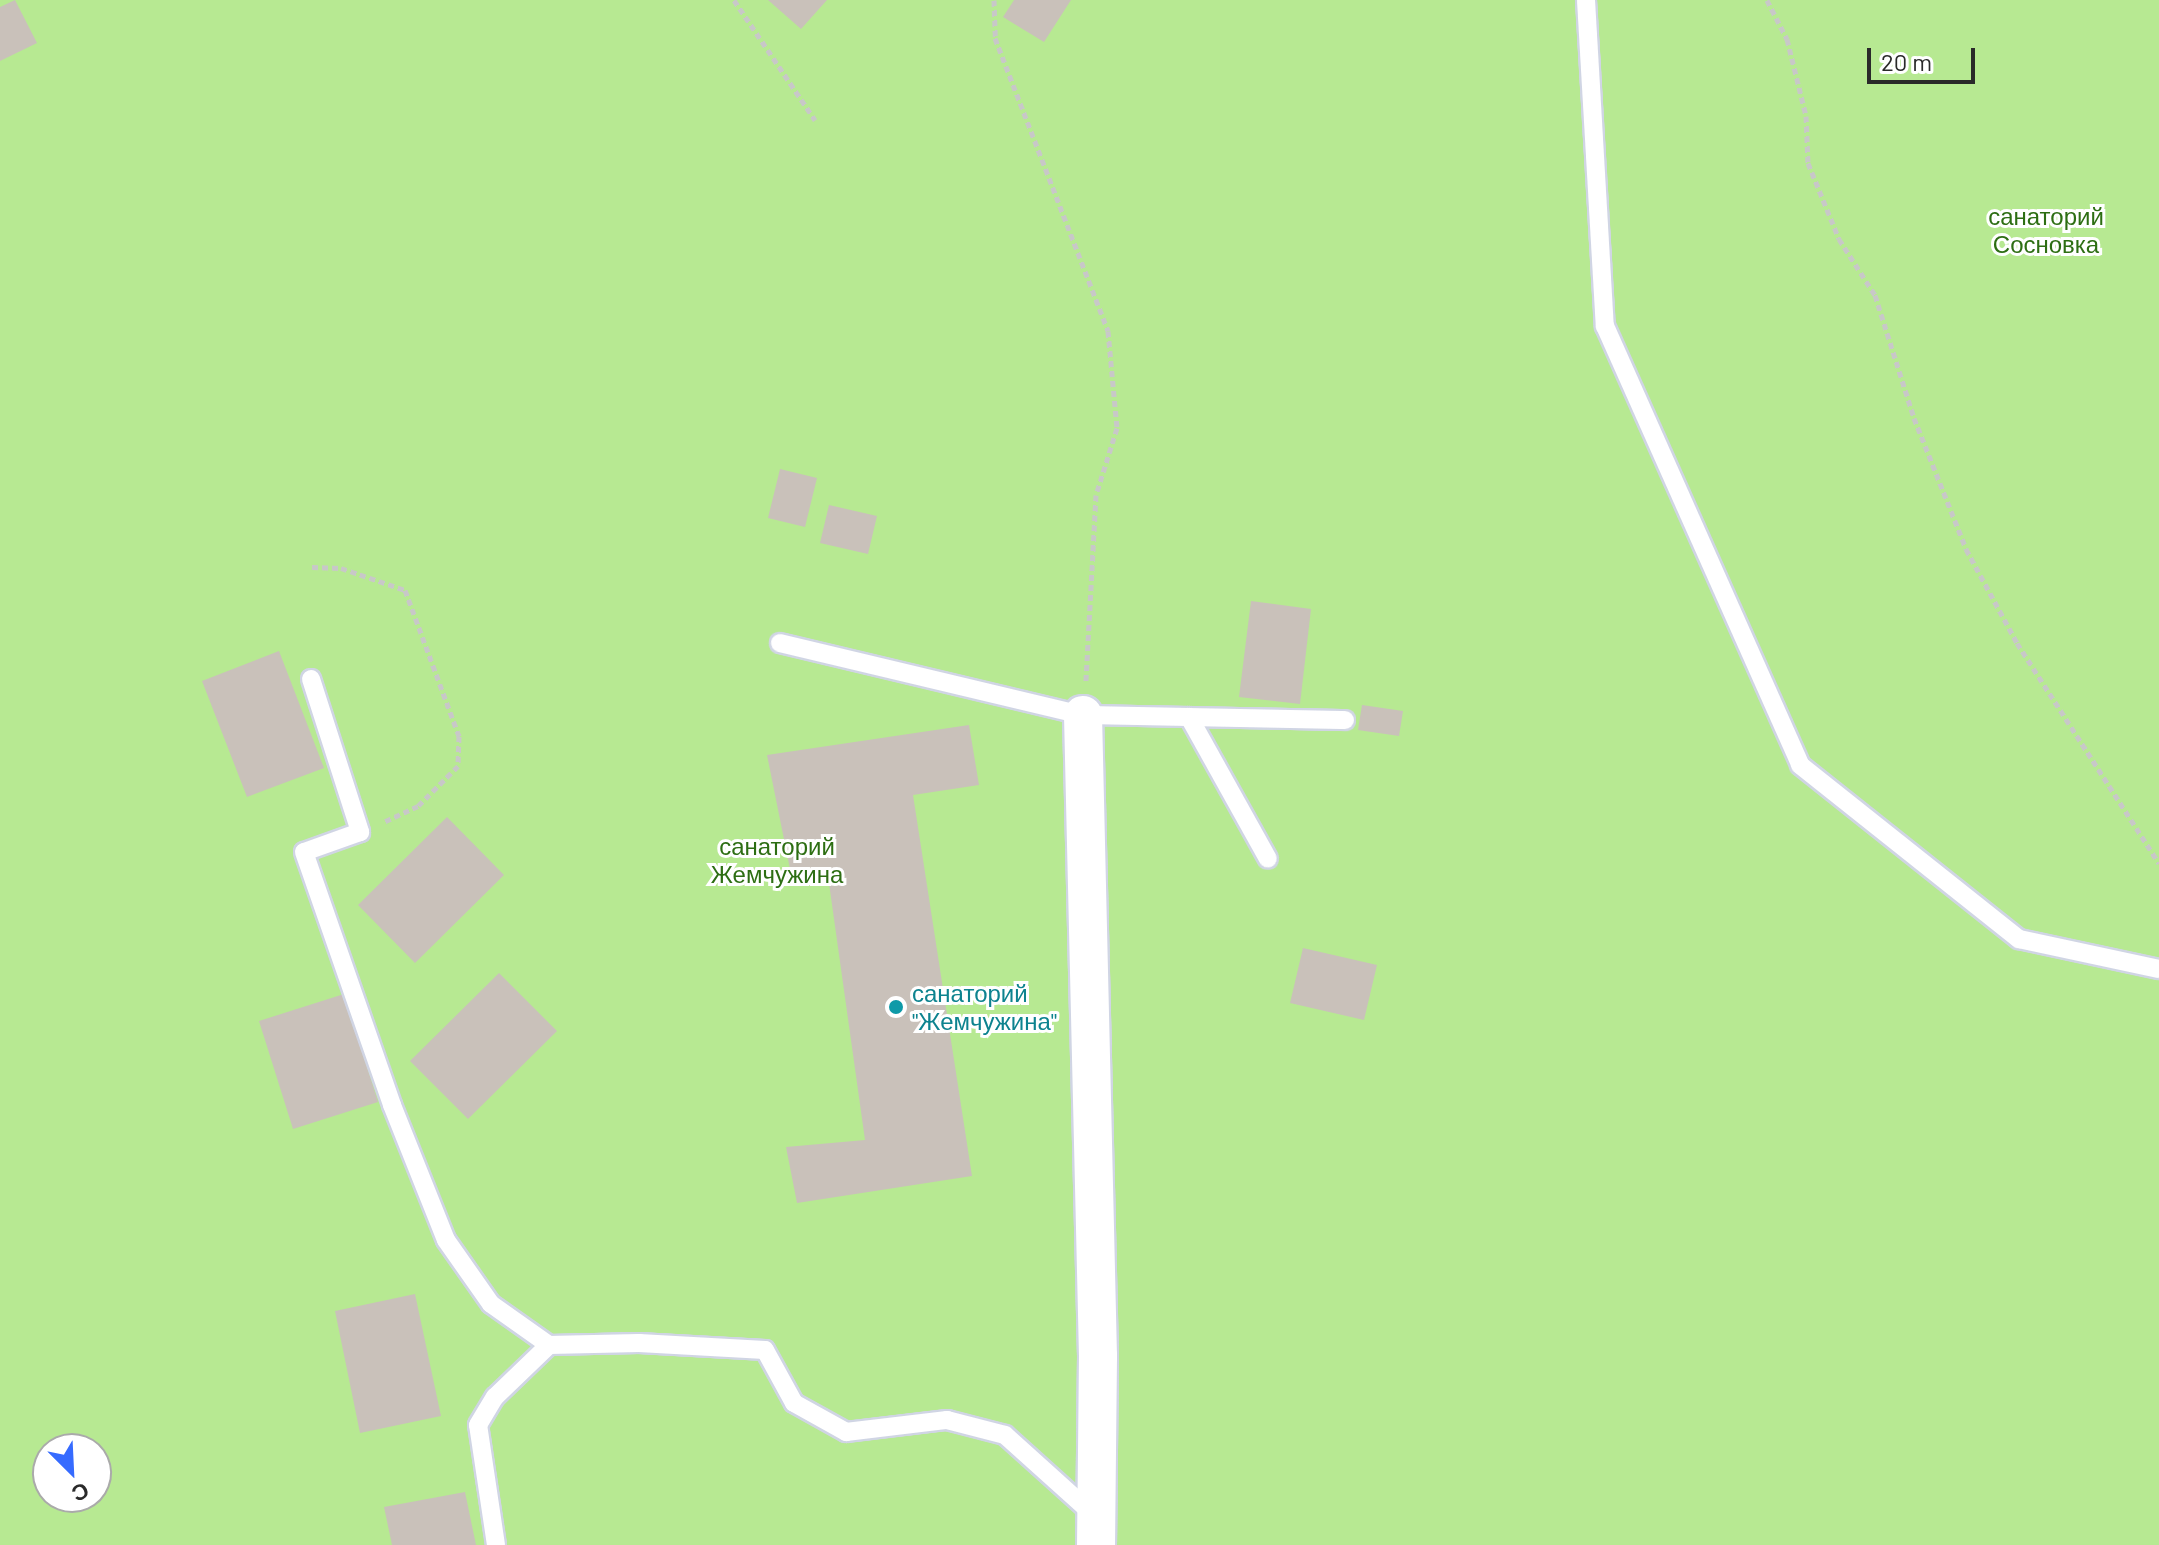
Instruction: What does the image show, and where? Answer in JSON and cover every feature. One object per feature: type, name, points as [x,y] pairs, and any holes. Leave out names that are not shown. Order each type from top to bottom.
[{"type":"street","points":[[1083,715],[1098,1356],[1096,1531]]},
{"type":"lane","points":[[1586,0],[1605,326],[1800,765],[2019,939],[2159,969]]},
{"type":"lane","points":[[780,643],[1083,715],[1345,720]]},
{"type":"lane","points":[[311,679],[360,832],[304,852],[392,1105],[446,1240],[491,1304],[549,1345],[639,1343],[765,1350],[794,1403],[846,1432],[947,1420],[1005,1435],[1096,1531]]},
{"type":"lane","points":[[1189,717],[1268,859]]},
{"type":"lane","points":[[496,1545],[478,1425],[495,1397],[549,1345]]},
{"type":"path","points":[[734,0],[815,120]]},
{"type":"path","points":[[994,0],[995,38],[1108,331],[1117,428],[1096,495],[1083,715]]},
{"type":"path","points":[[1767,0],[1787,39],[1806,116],[1808,163],[1839,239],[1875,295],[1914,418],[1966,549],[2017,643],[2159,863]]},
{"type":"path","points":[[312,567],[341,568],[405,590],[459,736],[458,766],[418,806],[360,832]]},
{"type":"green space","points":[[0,0],[2159,0],[2159,1545],[0,1545]]},
{"type":"building","points":[[15,0],[37,43],[0,61],[0,7]]},
{"type":"building","points":[[768,0],[827,0],[801,29]]},
{"type":"building","points":[[1014,0],[1071,0],[1044,42],[1003,17]]},
{"type":"building","points":[[780,469],[817,478],[805,527],[768,518]]},
{"type":"building","points":[[829,505],[877,516],[868,554],[820,543]]},
{"type":"building","points":[[1251,601],[1311,609],[1300,704],[1239,697]]},
{"type":"building","points":[[279,651],[324,768],[247,797],[202,681]]},
{"type":"building","points":[[1362,705],[1403,711],[1399,736],[1358,730]]},
{"type":"building","name":"санаторий \"Жемчужина\"","points":[[969,725],[979,785],[913,795],[972,1176],[797,1203],[786,1147],[865,1140],[827,869],[791,874],[767,755]]},
{"type":"building","points":[[447,817],[504,875],[415,963],[358,905]]},
{"type":"building","points":[[1303,948],[1377,965],[1364,1020],[1290,1003]]},
{"type":"building","points":[[499,973],[557,1031],[468,1119],[410,1061]]},
{"type":"building","points":[[344,994],[378,1102],[293,1129],[259,1021]]},
{"type":"building","points":[[415,1294],[441,1416],[360,1433],[335,1311]]},
{"type":"building","points":[[465,1492],[476,1545],[392,1545],[384,1507]]},
{"type":"place","name":"санаторий \"Жемчужина\"","points":[[896,1007]]},
{"type":"park label","name":"санаторий Сосновка","points":[[2046,230]]},
{"type":"park label","name":"санаторий Жемчужина","points":[[777,860]]}]
